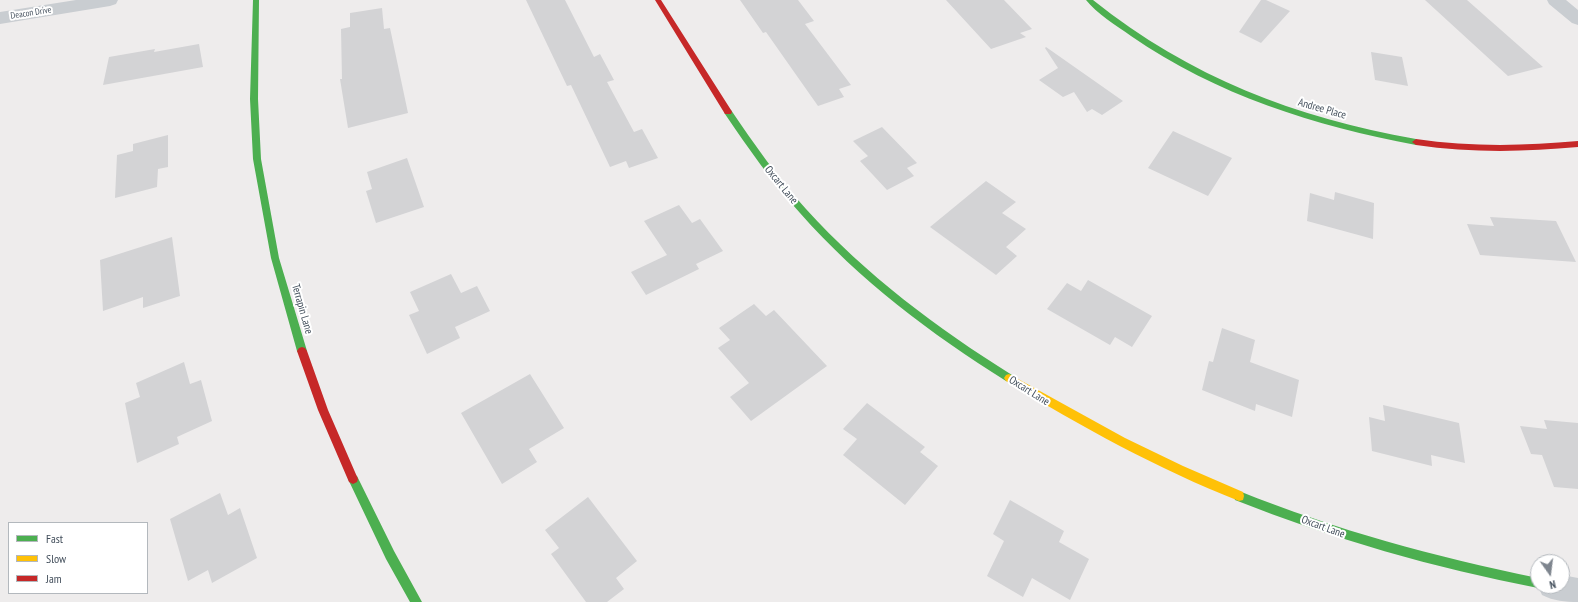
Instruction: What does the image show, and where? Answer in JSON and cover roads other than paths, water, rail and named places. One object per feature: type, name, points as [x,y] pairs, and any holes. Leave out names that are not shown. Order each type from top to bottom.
[{"type":"street","name":"Deacon Drive","points":[[0,18],[110,0]]},
{"type":"street","name":"Terrapin Lane","points":[[256,0],[253,79],[257,159],[273,249],[290,316],[332,433],[389,556],[416,602]]},
{"type":"street","name":"Oxcart Lane","points":[[658,0],[753,149],[798,206],[848,257],[908,308],[978,359],[1058,409],[1147,455],[1245,498],[1348,536],[1458,567],[1530,581]]},
{"type":"street","name":"Andree Place","points":[[1089,0],[1115,22],[1145,43],[1192,71],[1238,92],[1287,111],[1347,129],[1409,141],[1471,148],[1530,149],[1578,144]]},
{"type":"street","points":[[1555,0],[1578,19]]}]
